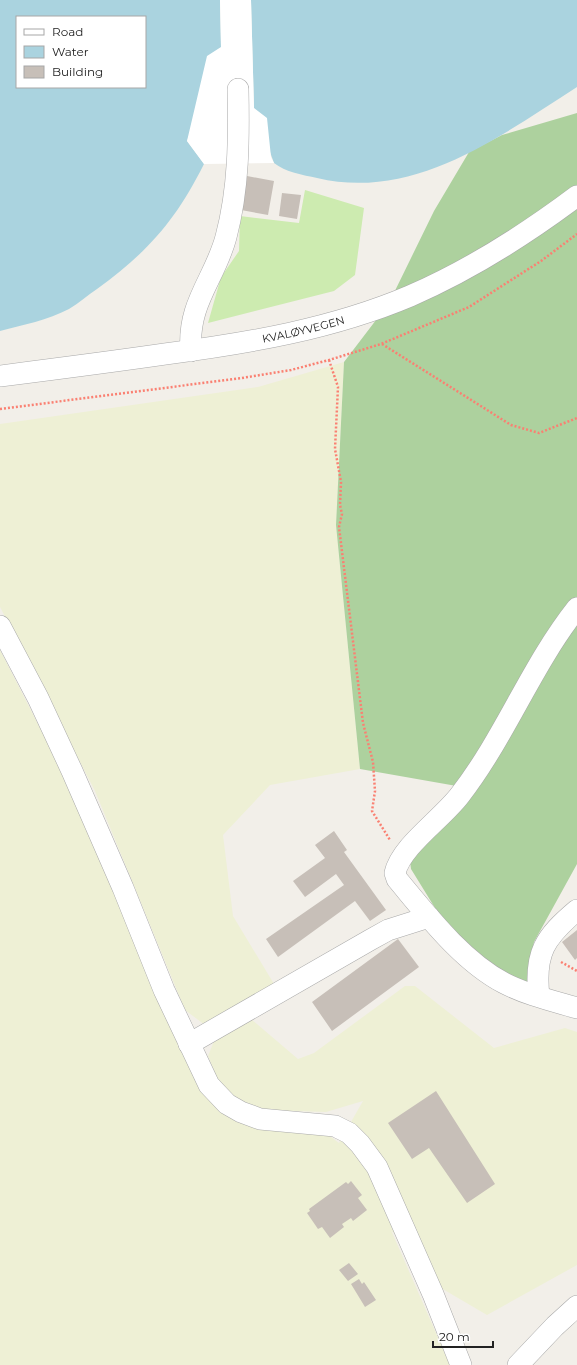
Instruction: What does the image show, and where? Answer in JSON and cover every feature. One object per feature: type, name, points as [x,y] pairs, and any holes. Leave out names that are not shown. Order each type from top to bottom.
[{"type":"street","points":[[191,351],[192,319],[222,250],[228,227],[238,158],[238,89]]},
{"type":"street","name":"KVALØYVEGEN","points":[[0,376],[191,351],[304,331],[368,312],[444,281],[502,248],[577,196]]},
{"type":"street","points":[[577,608],[544,656],[472,778],[443,814],[400,857],[394,874],[444,934],[488,973],[504,983],[577,1008]]},
{"type":"street","points":[[0,626],[38,698],[72,771],[123,888],[164,990],[209,1085],[227,1104],[240,1112],[260,1119],[335,1126],[349,1133],[360,1144],[377,1166],[381,1180],[433,1294],[461,1365]]},
{"type":"street","points":[[539,996],[539,965],[543,947],[552,934],[577,910]]},
{"type":"street","points":[[189,1044],[388,930],[429,917]]},
{"type":"street","points":[[518,1365],[555,1326],[577,1306]]},
{"type":"path","points":[[381,344],[511,425],[539,434],[577,418]]},
{"type":"path","points":[[329,360],[338,387],[335,449],[341,482],[340,505],[342,514],[340,527],[363,723],[373,762],[375,791],[372,811],[400,857]]},
{"type":"green space","points":[[577,113],[577,864],[534,942],[527,985],[493,968],[448,929],[411,869],[410,861],[468,788],[360,769],[336,525],[344,362],[389,303],[434,211],[469,152],[502,135]]},
{"type":"green space","points":[[305,190],[364,208],[355,275],[334,291],[208,323],[221,277],[239,251],[240,216],[299,223]]},
{"type":"green space","points":[[344,362],[336,525],[360,769],[270,785],[223,835],[233,916],[274,984],[205,1025],[185,1010],[95,791],[0,607],[0,424],[258,387]]},
{"type":"green space","points":[[0,650],[77,800],[205,1091],[323,1131],[339,1143],[363,1101],[326,1112],[265,1110],[237,1099],[219,1083],[208,1056],[214,1041],[251,1019],[298,1059],[314,1053],[405,986],[415,986],[494,1048],[565,1028],[577,1032],[577,1265],[487,1315],[441,1288],[391,1230],[450,1365],[0,1365]]},
{"type":"water","points":[[0,0],[220,0],[221,48],[187,141],[204,164],[183,202],[159,234],[146,248],[115,275],[69,309],[35,322],[0,331]]},
{"type":"water","points":[[251,0],[577,0],[577,87],[517,126],[486,144],[454,160],[421,172],[388,181],[353,183],[300,174],[283,169],[274,163],[254,108]]},
{"type":"pier","points":[[220,0],[251,0],[254,108],[267,118],[271,157],[274,163],[204,164],[187,141],[207,56],[221,47]]},
{"type":"building","points":[[247,176],[274,181],[268,215],[241,210]]},
{"type":"building","points":[[282,193],[301,195],[297,219],[279,216]]},
{"type":"building","points":[[334,831],[347,850],[344,852],[386,910],[370,921],[355,901],[278,957],[266,939],[344,885],[336,874],[305,897],[293,881],[325,858],[315,845]]},
{"type":"building","points":[[577,930],[577,958],[575,960],[562,942]]},
{"type":"building","points":[[398,939],[419,967],[332,1031],[312,1002]]},
{"type":"building","points":[[436,1091],[495,1184],[467,1203],[429,1148],[412,1159],[388,1123]]},
{"type":"building","points":[[351,1181],[362,1195],[358,1198],[367,1210],[353,1221],[351,1218],[342,1224],[344,1227],[330,1238],[322,1227],[318,1229],[307,1213],[310,1211],[309,1209],[346,1182],[348,1184]]},
{"type":"building","points":[[349,1263],[358,1274],[348,1281],[339,1270]]},
{"type":"building","points":[[359,1279],[362,1284],[364,1282],[376,1300],[365,1307],[351,1284]]}]
